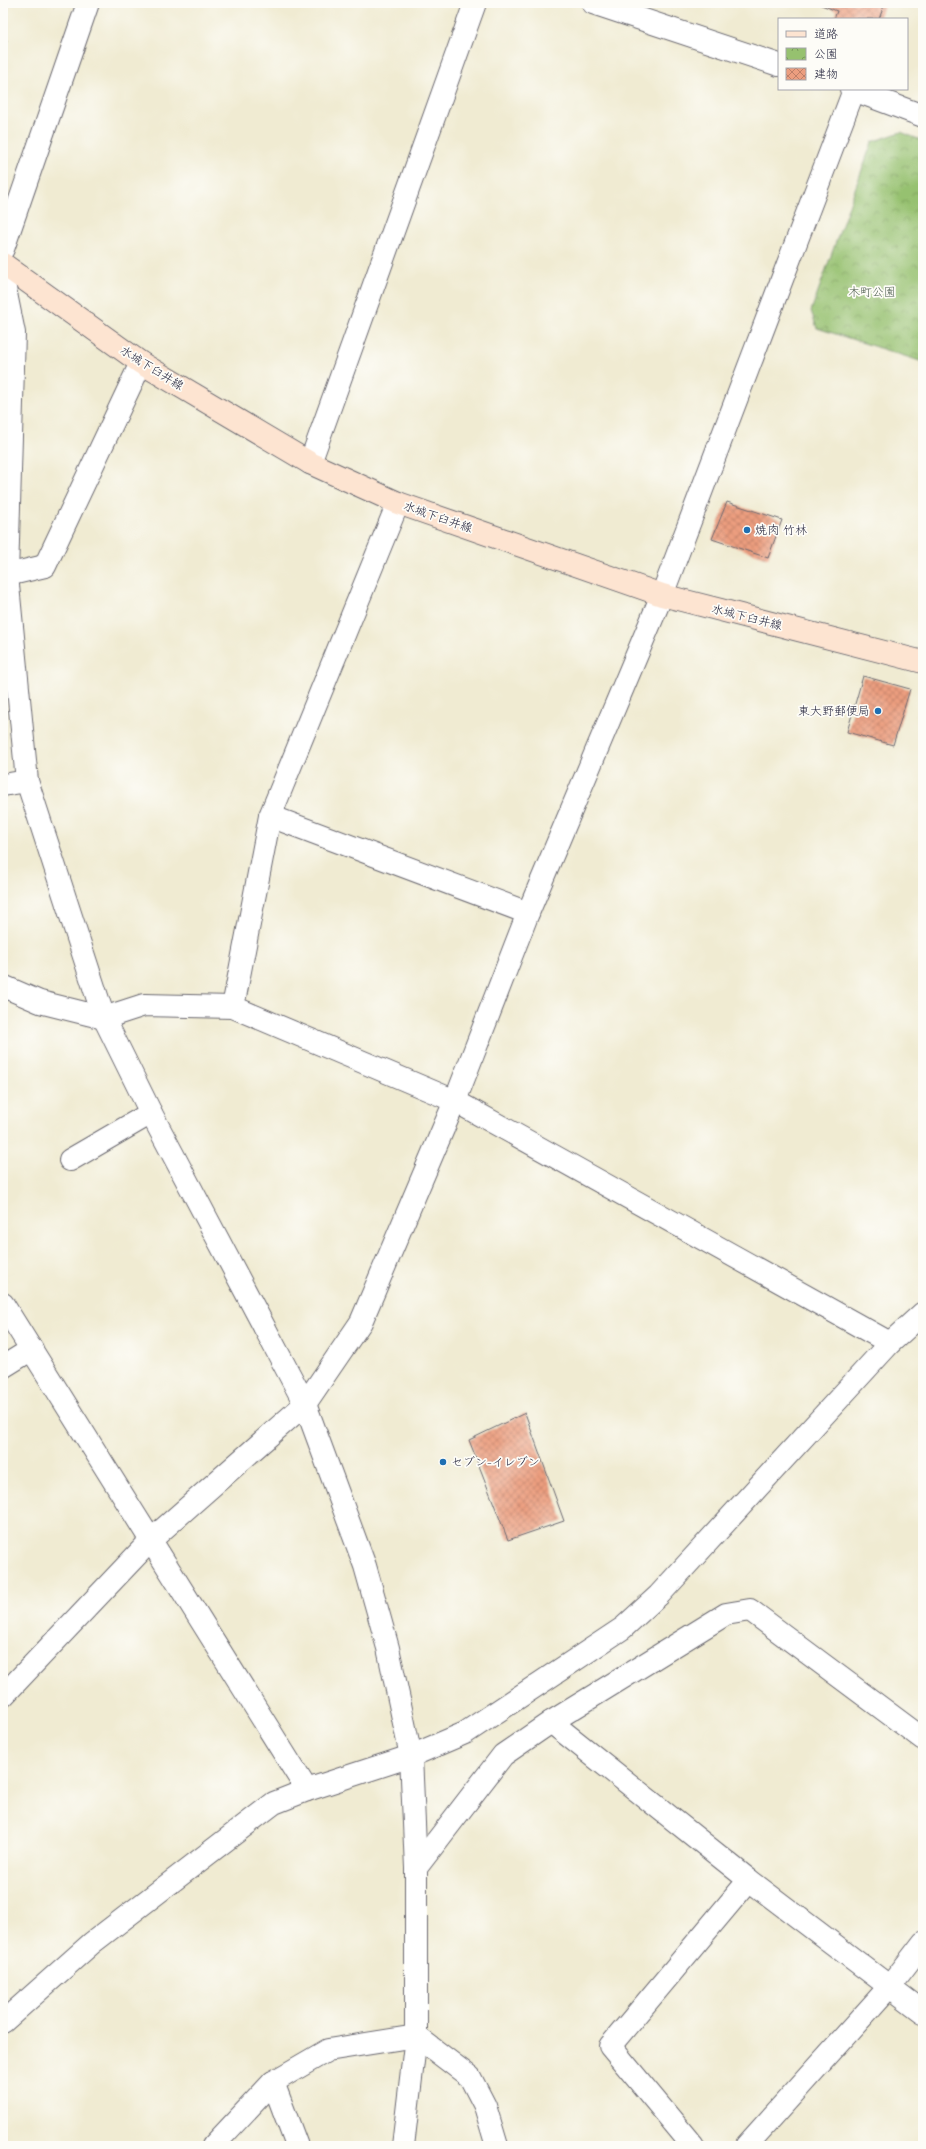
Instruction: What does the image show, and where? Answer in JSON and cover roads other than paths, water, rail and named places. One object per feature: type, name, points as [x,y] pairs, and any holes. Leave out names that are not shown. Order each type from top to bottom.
[{"type":"main road","name":"水城下臼井線","points":[[3,264],[141,363],[310,463],[398,503],[662,595],[923,662]]},
{"type":"street","points":[[3,249],[88,3]]},
{"type":"street","points":[[310,463],[475,3]]},
{"type":"street","points":[[592,3],[778,65]]},
{"type":"street","points":[[3,1696],[152,1539],[305,1404],[361,1322],[455,1101],[528,913],[662,595],[852,90],[923,116]]},
{"type":"street","points":[[3,279],[14,333],[7,575],[27,781],[104,1018],[151,1113],[305,1404],[365,1566],[388,1648],[411,1756],[416,1868],[416,2036],[403,2146]]},
{"type":"street","points":[[7,575],[45,566],[141,363]]},
{"type":"street","points":[[233,1007],[270,816],[398,503]]},
{"type":"street","points":[[3,785],[27,781]]},
{"type":"street","points":[[270,816],[528,913]]},
{"type":"street","points":[[3,986],[40,1002],[104,1018],[144,1005],[233,1007],[455,1101],[890,1344]]},
{"type":"street","points":[[70,1160],[151,1113]]},
{"type":"street","points":[[3,1304],[152,1539],[307,1790]]},
{"type":"street","points":[[3,2022],[92,1943],[274,1803],[307,1790],[411,1756],[465,1733],[623,1628],[659,1596],[890,1344],[923,1313]]},
{"type":"street","points":[[3,1367],[32,1349]]},
{"type":"street","points":[[416,1868],[503,1755],[551,1722],[726,1614],[750,1610],[923,1739]]},
{"type":"street","points":[[551,1722],[749,1880],[923,2012]]},
{"type":"street","points":[[693,2146],[610,2046],[749,1880]]},
{"type":"street","points":[[746,2146],[890,1986],[923,1943]]},
{"type":"street","points":[[213,2146],[273,2082],[328,2050],[416,2036],[470,2077],[485,2106],[497,2146]]},
{"type":"street","points":[[273,2082],[297,2146]]},
{"type":"place","name":"焼肉 竹林","points":[[747,530]]},
{"type":"place","name":"東大野郵便局","points":[[878,711]]},
{"type":"place","name":"セブン-イレブン","points":[[443,1462]]},
{"type":"park label","name":"木町公園","points":[[872,292]]}]
